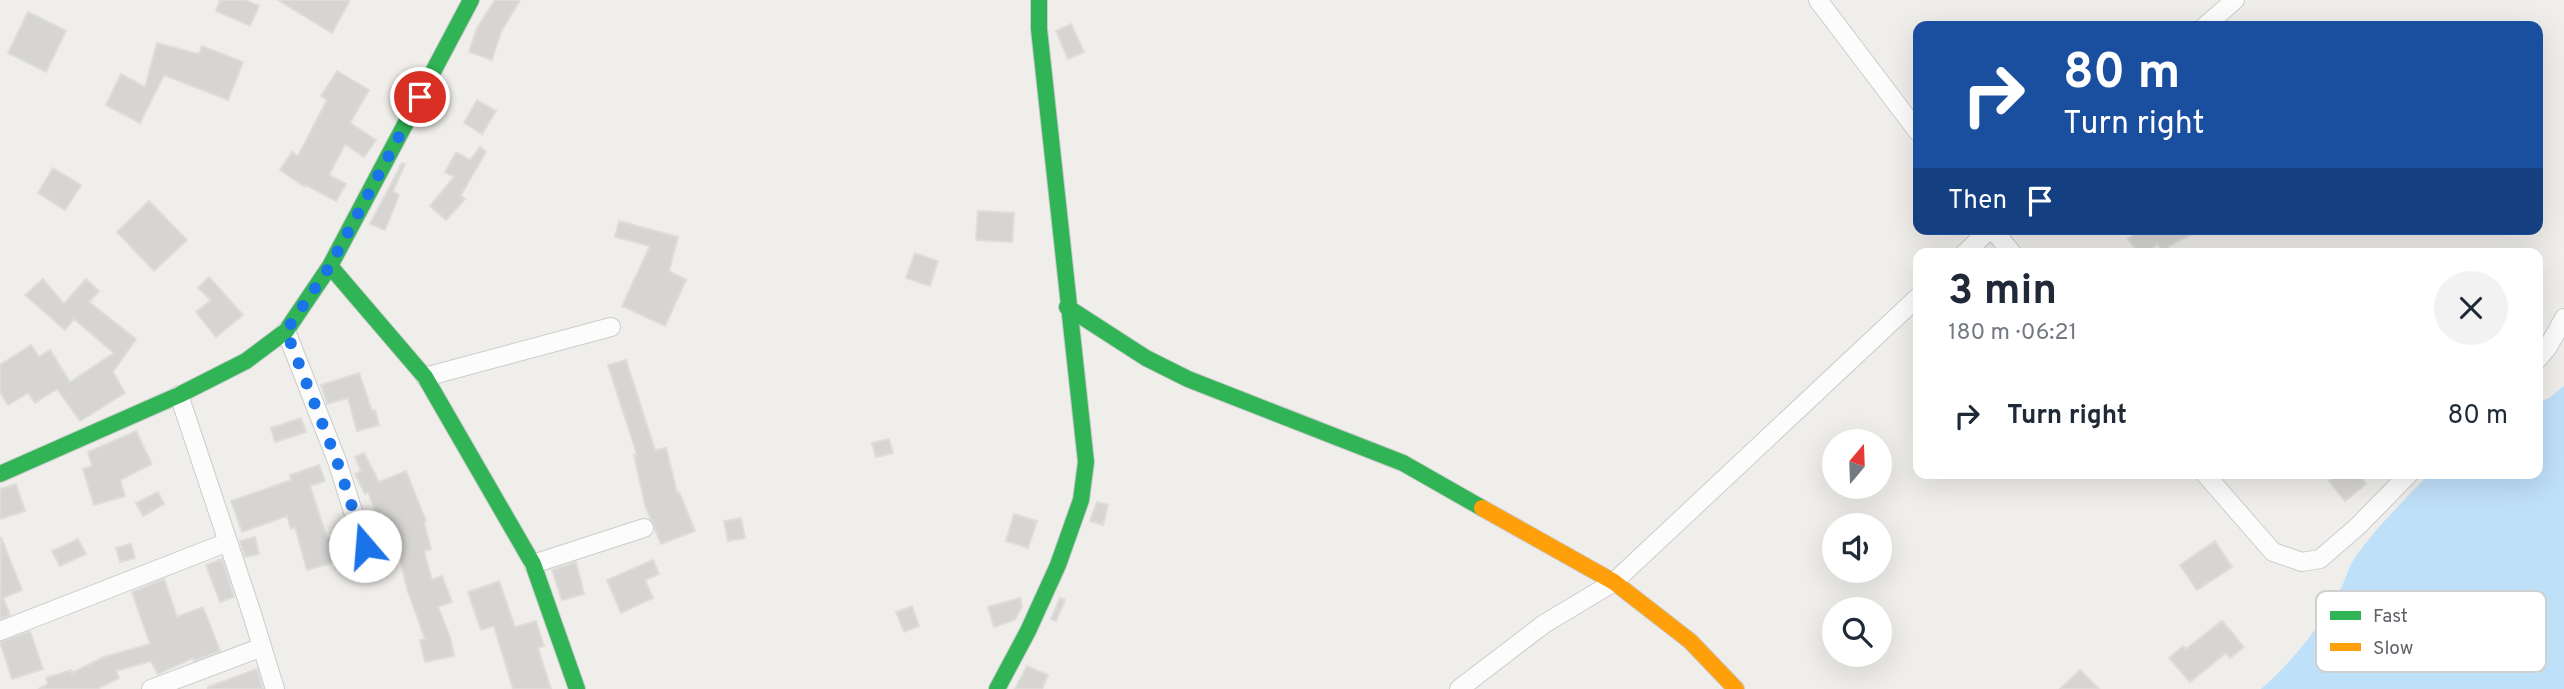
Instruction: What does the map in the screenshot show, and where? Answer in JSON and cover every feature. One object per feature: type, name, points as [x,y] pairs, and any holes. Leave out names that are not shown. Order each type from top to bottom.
[{"type":"street","points":[[0,474],[179,396],[246,361],[286,331],[330,266],[471,0]]},
{"type":"street","points":[[997,689],[1028,631],[1058,565],[1081,500],[1086,462],[1067,307],[1053,141],[1039,29],[1039,0]]},
{"type":"street","points":[[1818,0],[1913,125]]},
{"type":"street","points":[[2212,21],[2235,0]]},
{"type":"street","points":[[1970,248],[1985,235]]},
{"type":"street","points":[[330,266],[425,377],[533,564],[577,689]]},
{"type":"street","points":[[1459,689],[1544,624],[1614,582],[1913,302]]},
{"type":"street","points":[[1067,307],[1146,358],[1188,379],[1403,463],[1614,582],[1690,641],[1736,689]]},
{"type":"street","points":[[2543,353],[2564,318]]},
{"type":"street","points":[[425,377],[611,327]]},
{"type":"street","points":[[286,331],[337,461],[365,546]]},
{"type":"street","points":[[179,396],[275,689]]},
{"type":"street","points":[[2209,479],[2273,552],[2302,562],[2320,559],[2358,527],[2404,479]]},
{"type":"street","points":[[533,564],[644,527]]},
{"type":"street","points":[[0,631],[228,542]]},
{"type":"street","points":[[151,689],[262,647]]},
{"type":"water","points":[[2564,386],[2564,689],[2261,689],[2295,655],[2316,628],[2316,672],[2546,672],[2546,591],[2339,591],[2352,562],[2362,548],[2424,479],[2543,479],[2543,401]]},
{"type":"building","points":[[220,0],[245,0],[259,6],[250,26],[216,11]]},
{"type":"building","points":[[278,0],[350,0],[332,33]]},
{"type":"building","points":[[495,0],[520,0],[501,32],[492,60],[469,52],[477,28]]},
{"type":"building","points":[[28,12],[66,31],[46,72],[8,53]]},
{"type":"building","points":[[1071,24],[1084,52],[1068,59],[1056,31]]},
{"type":"building","points":[[157,43],[199,54],[202,46],[243,62],[228,100],[164,75],[140,123],[106,105],[121,74],[145,87]]},
{"type":"building","points":[[337,71],[369,90],[350,123],[376,140],[364,157],[345,144],[329,175],[346,184],[336,201],[306,185],[305,187],[280,170],[292,152],[298,156],[327,100],[321,96]]},
{"type":"building","points":[[477,100],[496,111],[482,134],[464,123]]},
{"type":"building","points":[[480,147],[486,152],[461,195],[465,199],[446,220],[430,206],[454,177],[445,172],[456,152],[470,160]]},
{"type":"building","points":[[402,163],[405,164],[393,191],[399,195],[385,230],[370,224]]},
{"type":"building","points":[[53,168],[81,185],[65,210],[38,193]]},
{"type":"building","points":[[149,201],[187,240],[154,271],[117,232]]},
{"type":"building","points":[[978,211],[1014,213],[1012,242],[976,240]]},
{"type":"building","points":[[619,221],[678,237],[669,271],[686,280],[665,326],[622,306],[650,246],[615,237]]},
{"type":"building","points":[[2133,235],[2190,235],[2166,248],[2160,248],[2157,244],[2152,248],[2135,248],[2128,239]]},
{"type":"building","points":[[915,253],[938,261],[930,286],[906,278]]},
{"type":"building","points":[[209,277],[243,315],[216,337],[196,312],[211,300],[198,288]]},
{"type":"building","points":[[43,279],[64,304],[86,279],[99,291],[89,302],[136,339],[113,372],[125,393],[80,421],[57,389],[35,403],[28,393],[8,405],[0,392],[0,365],[31,345],[39,357],[50,350],[70,382],[114,353],[74,319],[65,330],[25,295]]},
{"type":"building","points":[[626,360],[655,450],[666,448],[677,492],[695,531],[661,544],[645,505],[634,455],[637,455],[608,365]]},
{"type":"building","points":[[359,373],[379,425],[357,431],[348,398],[327,404],[321,385]]},
{"type":"building","points":[[301,418],[306,432],[275,442],[271,428]]},
{"type":"building","points":[[136,431],[152,464],[120,480],[125,496],[94,505],[83,469],[92,466],[88,452]]},
{"type":"building","points":[[889,439],[893,453],[876,457],[872,443]]},
{"type":"building","points":[[364,453],[379,482],[406,471],[426,521],[424,522],[431,549],[424,551],[432,580],[442,576],[452,602],[438,607],[454,656],[425,662],[420,640],[425,639],[407,589],[394,532],[385,536],[368,492],[365,494],[355,474],[361,471],[355,457]]},
{"type":"building","points":[[319,465],[325,481],[310,486],[327,538],[339,534],[346,559],[307,570],[295,527],[291,529],[287,516],[242,532],[231,501],[291,480],[290,475]]},
{"type":"building","points":[[2362,479],[2366,484],[2345,501],[2329,481]]},
{"type":"building","points":[[16,484],[25,511],[0,519],[0,489]]},
{"type":"building","points":[[158,492],[164,504],[143,516],[136,503]]},
{"type":"building","points":[[1097,502],[1108,505],[1103,525],[1090,521]]},
{"type":"building","points":[[1014,514],[1037,521],[1028,548],[1006,541]]},
{"type":"building","points":[[741,518],[745,538],[728,541],[724,521]]},
{"type":"building","points":[[1,537],[22,590],[3,598],[10,615],[0,619]]},
{"type":"building","points":[[255,537],[259,554],[245,557],[240,541]]},
{"type":"building","points":[[78,539],[86,554],[60,566],[52,551]]},
{"type":"building","points":[[2215,541],[2232,567],[2197,590],[2180,565]]},
{"type":"building","points":[[131,544],[135,558],[120,562],[116,548]]},
{"type":"building","points":[[222,559],[234,597],[220,602],[206,565]]},
{"type":"building","points":[[653,560],[659,574],[645,580],[653,598],[621,613],[607,580]]},
{"type":"building","points":[[576,562],[584,594],[562,600],[552,570]]},
{"type":"building","points":[[164,579],[177,617],[203,607],[220,651],[194,661],[193,658],[158,674],[151,661],[116,671],[119,678],[97,689],[38,689],[48,684],[46,678],[71,670],[72,673],[104,657],[150,644],[132,592]]},
{"type":"building","points":[[499,581],[515,627],[536,621],[544,646],[538,648],[551,689],[513,689],[494,626],[481,630],[468,592]]},
{"type":"building","points":[[1020,598],[1022,606],[1015,620],[994,627],[988,607]]},
{"type":"building","points":[[1060,598],[1065,600],[1056,621],[1051,619]]},
{"type":"building","points":[[912,606],[919,626],[904,632],[896,612]]},
{"type":"building","points":[[2222,621],[2244,647],[2230,658],[2226,653],[2190,682],[2169,658],[2183,646],[2186,649]]},
{"type":"building","points":[[30,631],[43,669],[12,679],[0,642]]},
{"type":"building","points":[[1027,666],[1048,675],[1042,689],[1015,689]]},
{"type":"building","points":[[257,669],[263,689],[208,689],[208,687]]},
{"type":"building","points":[[2080,670],[2099,689],[2060,689]]},
{"type":"traffic: fast","points":[[0,474],[179,395],[246,361],[286,331],[330,266],[471,0]]},
{"type":"traffic: fast","points":[[997,689],[1028,631],[1058,565],[1081,500],[1086,462],[1039,29],[1039,0]]},
{"type":"traffic: fast","points":[[330,266],[425,377],[533,564],[577,689]]},
{"type":"traffic: fast","points":[[1067,307],[1146,358],[1188,379],[1403,463],[1482,508]]},
{"type":"traffic: slow","points":[[1482,508],[1614,582],[1690,641],[1736,689]]},
{"type":"route","points":[[365,546],[337,461],[286,331],[330,266],[420,97]]}]
